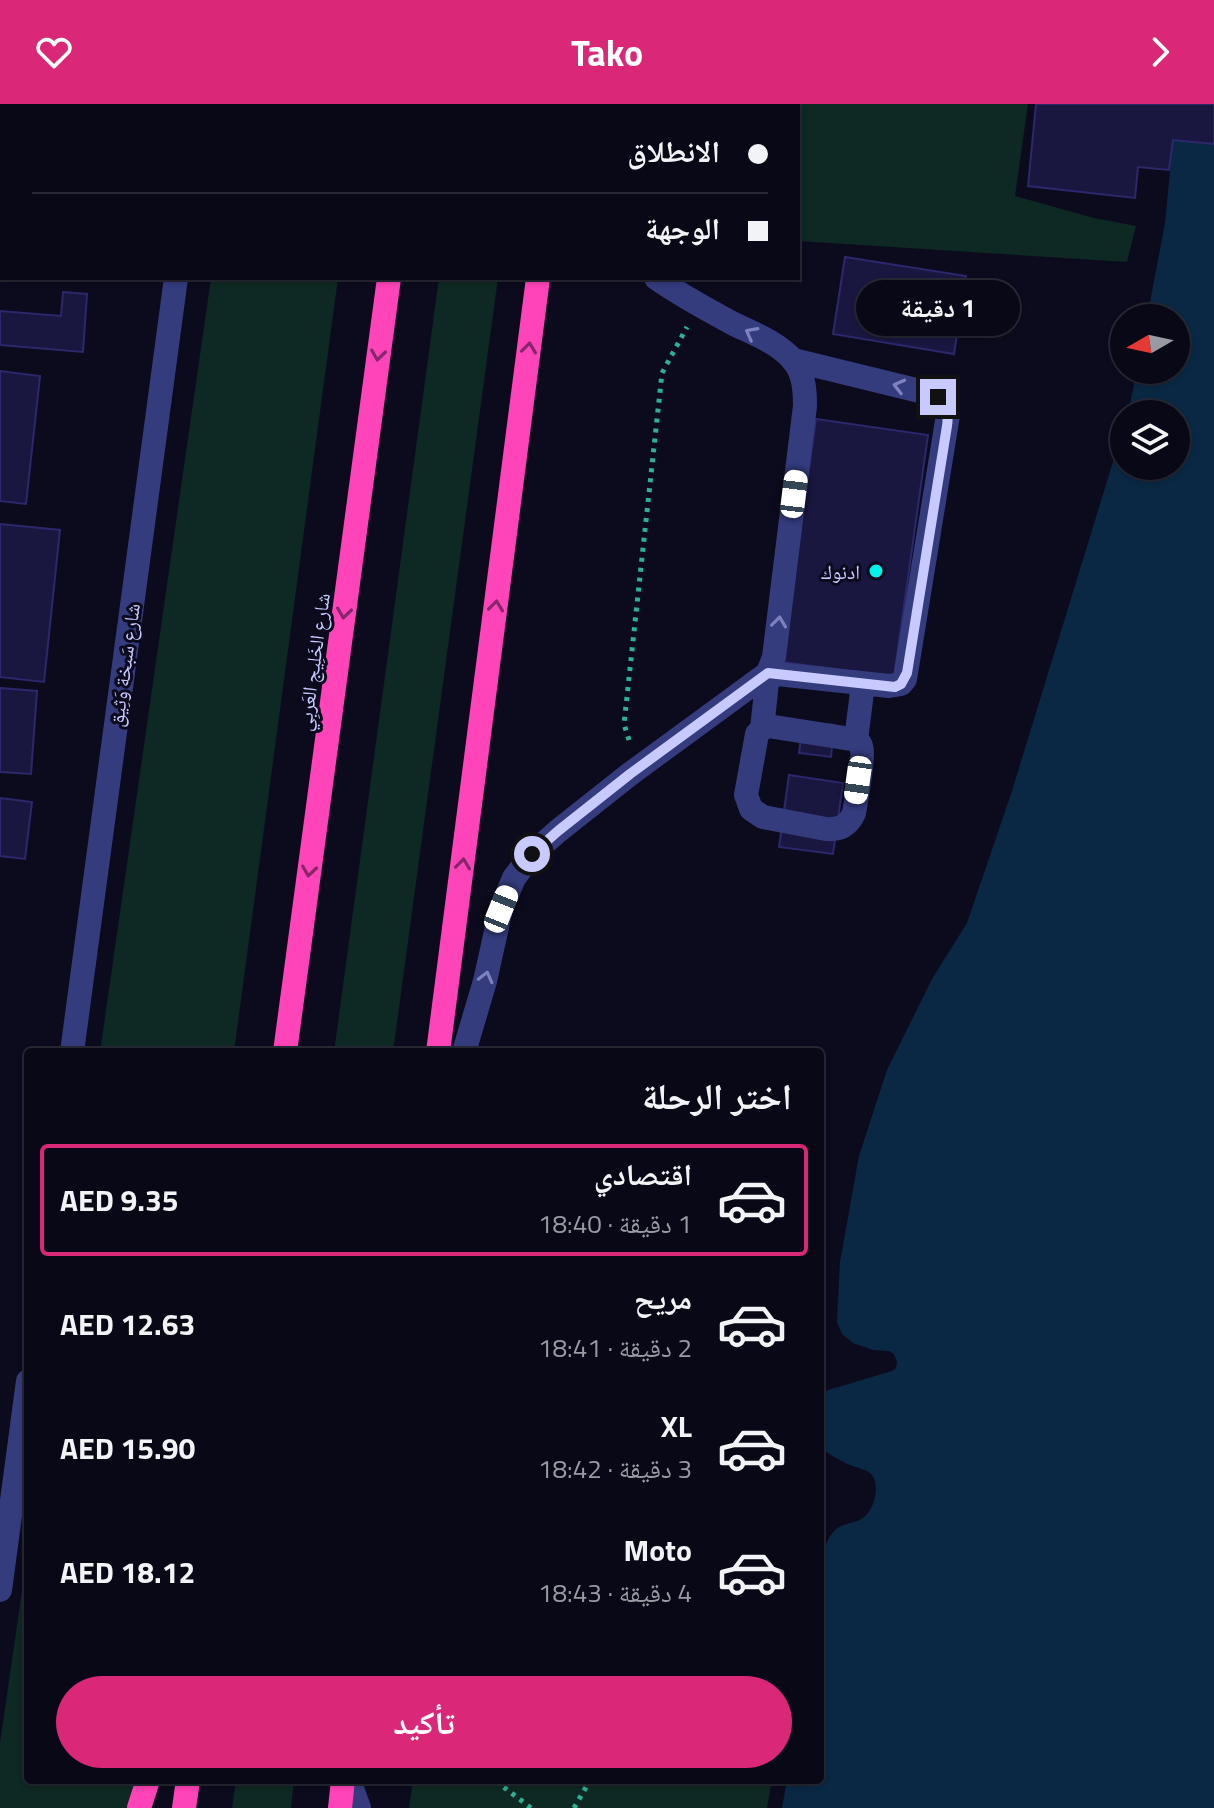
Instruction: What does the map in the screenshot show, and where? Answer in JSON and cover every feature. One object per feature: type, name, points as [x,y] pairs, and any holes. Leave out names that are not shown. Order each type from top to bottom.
[{"type":"highway","name":"شارع الخَلِيج العَربِي","points":[[286,1048],[389,280]]},
{"type":"highway","points":[[439,1048],[538,280]]},
{"type":"highway","points":[[139,1808],[147,1784]]},
{"type":"highway","points":[[184,1808],[187,1784]]},
{"type":"highway","points":[[340,1808],[343,1784]]},
{"type":"street","name":"شارع سَبخة وَثِيق","points":[[73,1048],[176,280]]},
{"type":"street","points":[[659,280],[694,303],[779,347],[793,360],[803,379],[805,406],[777,640],[768,673],[762,729]]},
{"type":"street","points":[[465,1048],[485,981],[501,909],[514,878],[532,854],[558,831],[768,673],[895,687],[905,679],[948,415],[945,405],[938,397],[928,393],[793,360]]},
{"type":"street","points":[[856,740],[775,726],[762,729],[757,734],[746,795],[751,809],[763,817],[826,829],[836,830],[851,820],[862,749],[856,740],[863,684]]},
{"type":"street","points":[[0,1590],[24,1411]]},
{"type":"street","points":[[350,1784],[359,1808]]},
{"type":"path","points":[[633,752],[624,724],[662,373],[692,319]]},
{"type":"path","points":[[500,1784],[531,1808]]},
{"type":"path","points":[[574,1808],[588,1784]]},
{"type":"green space","points":[[800,104],[1028,104],[1015,196],[1136,226],[1127,262],[800,241]]},
{"type":"green space","points":[[211,280],[338,280],[235,1048],[101,1048]]},
{"type":"green space","points":[[439,280],[498,280],[394,1048],[335,1048]]},
{"type":"green space","points":[[24,1577],[24,1784],[136,1784],[131,1808],[0,1808],[0,1743]]},
{"type":"green space","points":[[235,1784],[294,1784],[291,1808],[232,1808]]},
{"type":"green space","points":[[412,1784],[771,1784],[767,1808],[409,1808]]},
{"type":"water","points":[[1173,140],[1214,144],[1214,1808],[782,1808],[786,1784],[824,1784],[824,1552],[831,1535],[867,1514],[876,1490],[870,1473],[824,1450],[824,1393],[892,1371],[897,1362],[889,1351],[873,1350],[853,1343],[842,1334],[837,1322],[840,1262],[859,1156],[887,1070],[932,979],[967,923],[1011,794],[1110,472],[1110,480],[1190,480],[1190,400],[1131,400],[1134,384],[1190,384],[1190,304],[1150,304],[1165,223]]},
{"type":"building","points":[[1036,104],[1214,104],[1214,144],[1173,140],[1169,170],[1138,167],[1135,198],[1028,186]]},
{"type":"building","points":[[845,257],[966,276],[954,354],[833,334]]},
{"type":"building","points":[[63,292],[87,294],[83,352],[0,345],[0,311],[61,316]]},
{"type":"building","points":[[0,371],[40,376],[26,504],[0,501]]},
{"type":"building","points":[[816,419],[928,435],[894,677],[782,662]]},
{"type":"building","points":[[0,524],[60,530],[44,682],[0,677]]},
{"type":"building","points":[[0,688],[37,691],[31,774],[0,772]]},
{"type":"building","points":[[803,722],[834,725],[831,757],[799,753]]},
{"type":"building","points":[[789,775],[843,783],[833,854],[779,847]]},
{"type":"building","points":[[0,798],[32,802],[25,859],[0,856]]},
{"type":"place","name":"ادنوك","points":[[876,571]]},
{"type":"route","points":[[532,854],[630,774],[768,673],[895,687],[901,684],[907,673],[947,426],[945,405],[938,397]]}]
